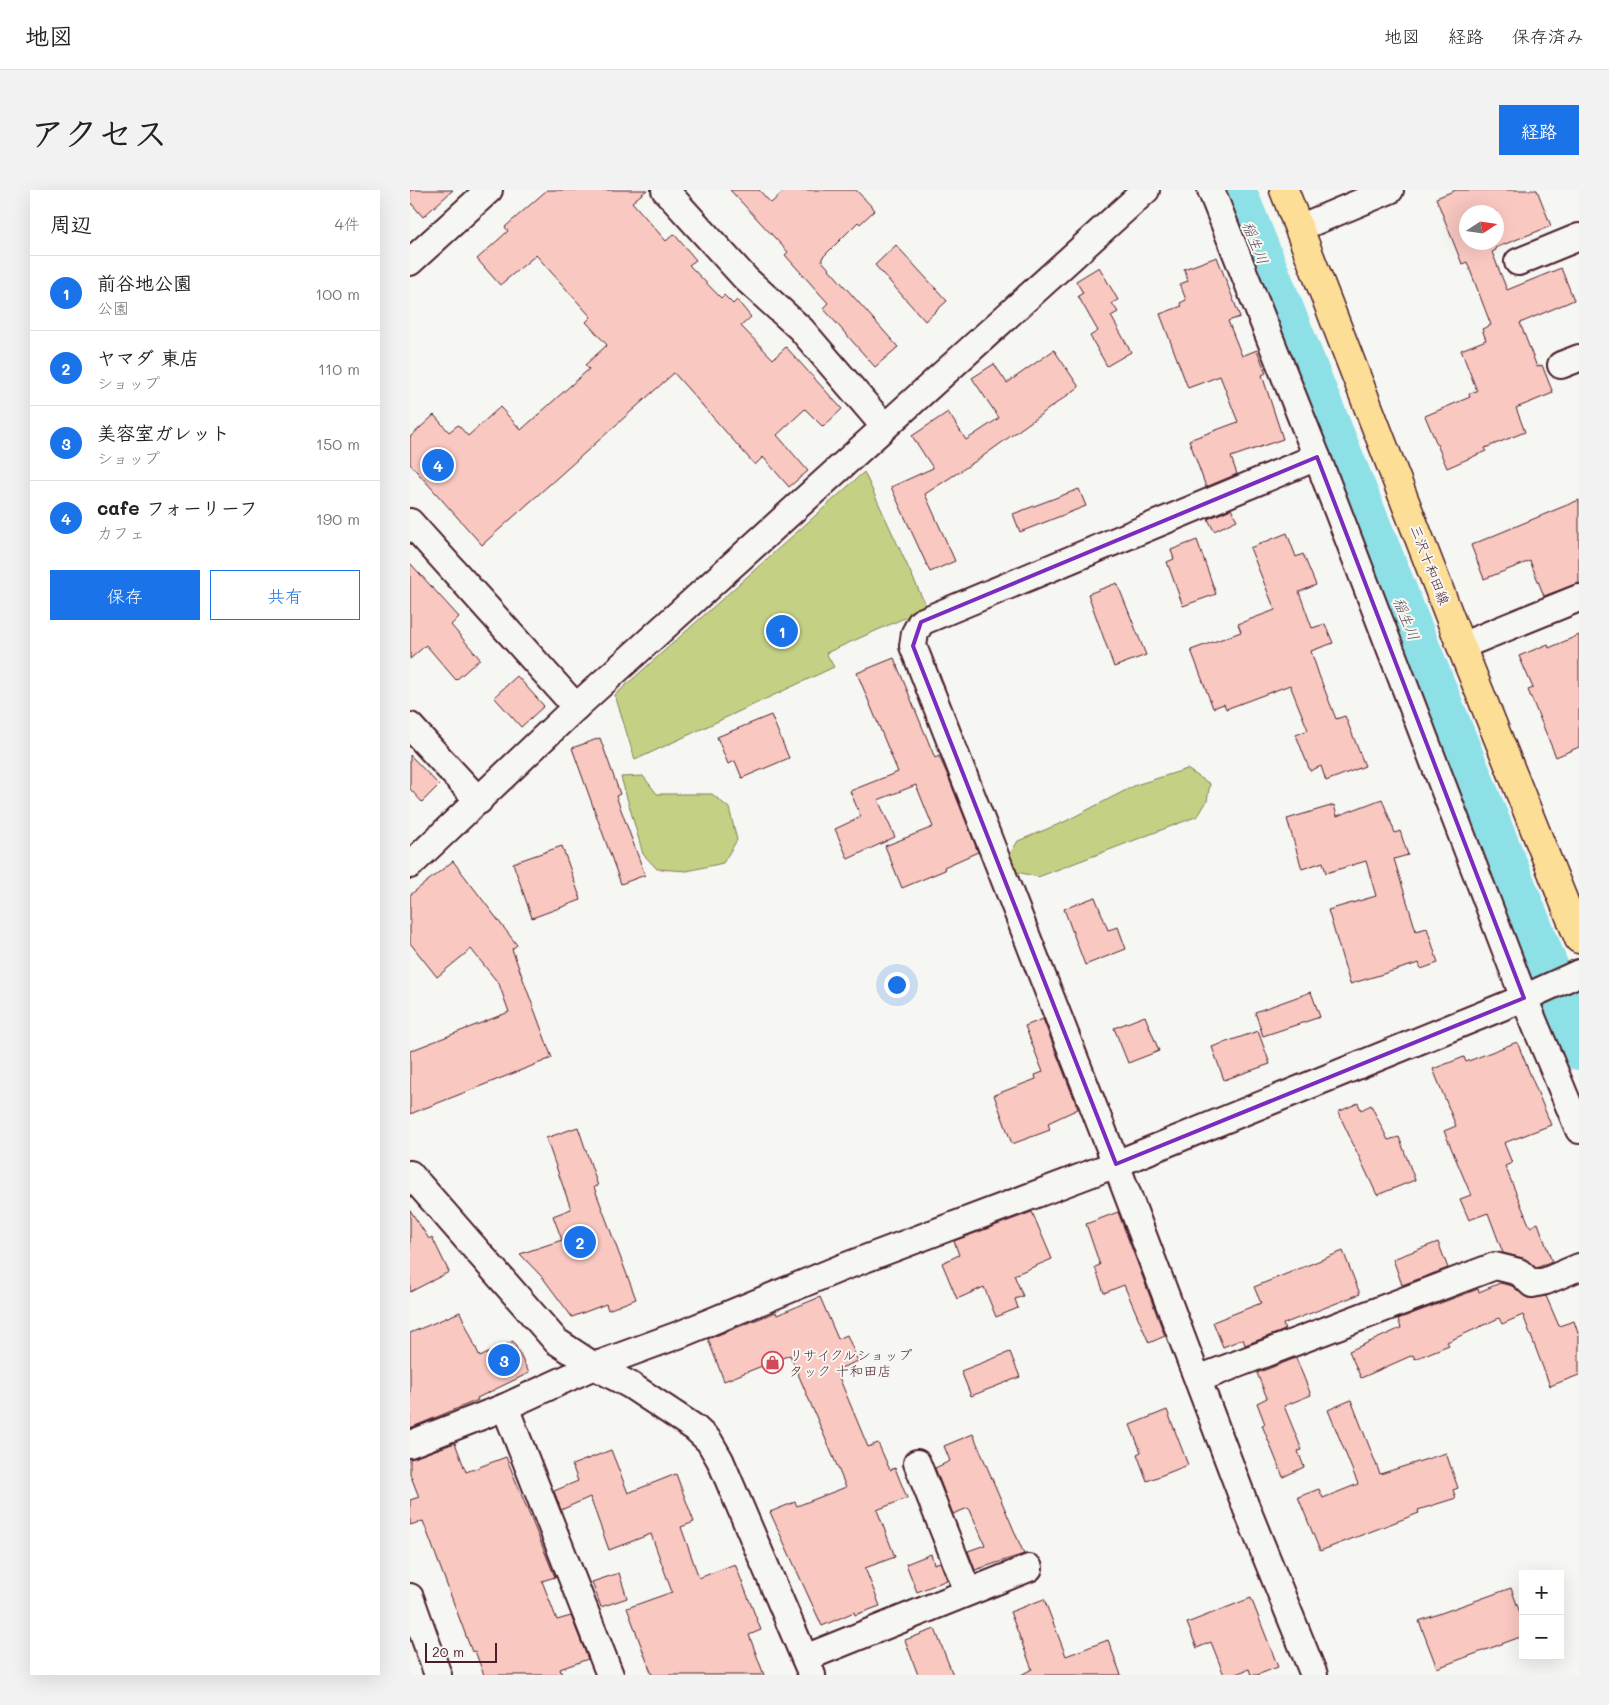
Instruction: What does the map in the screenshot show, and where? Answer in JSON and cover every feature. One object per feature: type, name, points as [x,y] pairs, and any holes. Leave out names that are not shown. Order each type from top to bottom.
[{"type":"main road","name":"三沢十和田線","points":[[1284,190],[1461,646],[1579,939]]},
{"type":"street","points":[[665,190],[746,279],[800,329],[884,426]]},
{"type":"street","points":[[410,865],[480,801],[576,707],[1146,190]]},
{"type":"street","points":[[1211,190],[1529,995],[1579,1130]]},
{"type":"street","points":[[1299,228],[1390,190]]},
{"type":"street","points":[[410,262],[474,195]]},
{"type":"street","points":[[1518,262],[1579,237]]},
{"type":"street","points":[[1314,1675],[1246,1507],[1116,1164],[913,646],[915,633],[921,622],[1317,456]]},
{"type":"street","points":[[410,522],[576,707]]},
{"type":"street","points":[[1461,646],[1579,598]]},
{"type":"street","points":[[410,726],[480,801]]},
{"type":"street","points":[[410,1444],[505,1407],[594,1366],[681,1334],[841,1268],[1116,1164],[1573,976]]},
{"type":"street","points":[[410,1174],[556,1341],[594,1366],[630,1385],[665,1407],[709,1441],[720,1460],[808,1666],[968,1592],[1029,1568]]},
{"type":"street","points":[[1198,1379],[1495,1266],[1519,1272],[1532,1284],[1546,1281],[1579,1267]]},
{"type":"street","points":[[505,1407],[610,1675]]},
{"type":"street","points":[[916,1463],[968,1592]]},
{"type":"street","points":[[410,1597],[438,1675]]},
{"type":"highlighted area","points":[[1317,457],[1524,998],[1116,1164],[913,646],[921,622]]},
{"type":"green space","points":[[864,472],[927,608],[826,653],[834,667],[635,760],[615,695]]},
{"type":"green space","points":[[1187,769],[1210,784],[1207,801],[1198,816],[1038,877],[1017,872],[1010,854],[1018,841],[1064,822],[1136,785]]},
{"type":"green space","points":[[643,776],[657,794],[712,794],[729,808],[737,840],[723,863],[687,871],[657,869],[643,854],[621,777]]},
{"type":"building","points":[[410,190],[453,190],[423,217],[410,202]]},
{"type":"building","points":[[547,190],[647,190],[632,202],[666,241],[674,234],[696,260],[689,265],[721,298],[724,295],[733,304],[737,300],[751,317],[741,326],[773,359],[786,347],[842,409],[823,427],[805,409],[777,435],[808,471],[789,487],[763,457],[755,465],[674,373],[482,545],[410,464],[410,437],[434,415],[449,432],[458,425],[468,436],[500,407],[521,430],[589,369],[585,365],[607,345],[586,322],[591,317],[536,255],[500,285],[477,259],[508,231],[505,227]]},
{"type":"building","points":[[730,190],[759,190],[771,203],[785,190],[856,190],[875,210],[860,224],[858,222],[822,258],[822,261],[898,347],[875,367],[823,308],[828,303],[785,255],[788,252]]},
{"type":"building","points":[[1456,190],[1537,190],[1551,226],[1504,244],[1504,205],[1459,205],[1459,250],[1496,250],[1492,252],[1507,290],[1561,268],[1574,300],[1520,323],[1537,367],[1542,365],[1553,393],[1516,408],[1525,432],[1485,448],[1486,451],[1447,468],[1425,416],[1470,397],[1469,394],[1477,391],[1461,350],[1486,340],[1482,329],[1491,325],[1467,262],[1462,264],[1436,198]]},
{"type":"building","points":[[896,245],[947,301],[925,321],[875,265]]},
{"type":"building","points":[[1217,257],[1240,317],[1228,321],[1242,356],[1257,350],[1266,373],[1262,375],[1283,439],[1231,457],[1237,474],[1206,487],[1189,440],[1238,422],[1220,376],[1188,388],[1160,314],[1182,306],[1180,303],[1186,300],[1180,284],[1188,281],[1184,269]]},
{"type":"building","points":[[1099,267],[1118,300],[1112,303],[1118,312],[1111,316],[1131,352],[1107,366],[1090,336],[1098,331],[1078,296],[1083,293],[1076,281]]},
{"type":"building","points":[[1054,350],[1079,387],[979,459],[925,494],[955,561],[930,572],[891,487],[933,468],[912,436],[948,412],[966,440],[999,418],[972,378],[994,364],[1007,383]]},
{"type":"building","points":[[1079,489],[1086,506],[1020,532],[1013,514]]},
{"type":"building","points":[[1579,500],[1579,583],[1544,596],[1530,561],[1484,579],[1471,545]]},
{"type":"building","points":[[1231,509],[1237,520],[1214,531],[1208,519]]},
{"type":"building","points":[[1287,533],[1296,557],[1303,554],[1316,585],[1299,592],[1312,628],[1325,624],[1333,643],[1311,651],[1319,675],[1336,719],[1345,716],[1365,766],[1326,781],[1321,766],[1310,771],[1296,735],[1308,730],[1290,685],[1226,709],[1224,704],[1213,708],[1191,650],[1241,632],[1238,624],[1275,610],[1250,548]]},
{"type":"building","points":[[1197,540],[1216,594],[1183,606],[1167,562],[1174,559],[1171,550]]},
{"type":"building","points":[[410,563],[459,617],[451,625],[480,659],[456,680],[426,645],[410,659]]},
{"type":"building","points":[[1117,583],[1146,655],[1114,667],[1088,594]]},
{"type":"building","points":[[1579,635],[1579,747],[1556,757],[1528,690],[1533,688],[1519,656],[1548,644],[1549,648]]},
{"type":"building","points":[[894,658],[935,758],[939,756],[948,776],[978,852],[944,867],[945,870],[902,888],[885,846],[933,827],[916,785],[878,800],[895,837],[848,859],[835,829],[861,817],[850,791],[898,772],[857,673]]},
{"type":"building","points":[[517,676],[544,706],[521,727],[494,697]]},
{"type":"building","points":[[771,715],[789,758],[742,778],[735,761],[728,764],[717,737]]},
{"type":"building","points":[[600,738],[620,794],[616,796],[645,875],[621,884],[572,748]]},
{"type":"building","points":[[410,755],[439,785],[422,802],[410,789]]},
{"type":"building","points":[[1382,799],[1395,833],[1400,831],[1408,855],[1394,859],[1416,931],[1427,928],[1438,963],[1421,969],[1419,963],[1350,984],[1328,910],[1376,896],[1366,861],[1326,873],[1323,862],[1302,869],[1287,819],[1334,805],[1337,816]]},
{"type":"building","points":[[562,846],[581,900],[532,918],[513,863]]},
{"type":"building","points":[[453,861],[517,945],[512,949],[552,1058],[410,1114],[410,1051],[509,1012],[499,984],[471,949],[437,977],[410,943],[410,895]]},
{"type":"building","points":[[1095,897],[1108,930],[1118,927],[1126,949],[1085,965],[1064,909]]},
{"type":"building","points":[[1311,992],[1320,1017],[1263,1036],[1255,1012]]},
{"type":"building","points":[[1145,1016],[1159,1051],[1128,1063],[1114,1028]]},
{"type":"building","points":[[1043,1019],[1078,1109],[1048,1123],[1050,1130],[1012,1144],[994,1095],[1036,1079],[1035,1075],[1043,1072],[1025,1026]]},
{"type":"building","points":[[1258,1031],[1270,1064],[1224,1080],[1212,1047]]},
{"type":"building","points":[[1517,1042],[1551,1125],[1504,1143],[1512,1163],[1505,1166],[1530,1227],[1538,1223],[1552,1262],[1536,1268],[1523,1258],[1503,1253],[1488,1213],[1469,1220],[1460,1199],[1471,1195],[1444,1131],[1456,1126],[1433,1069],[1464,1057],[1466,1062]]},
{"type":"building","points":[[1358,1103],[1361,1110],[1371,1105],[1388,1140],[1399,1137],[1415,1180],[1377,1195],[1338,1112]]},
{"type":"building","points":[[578,1127],[598,1186],[594,1187],[636,1299],[608,1310],[606,1304],[572,1317],[543,1278],[520,1254],[562,1240],[553,1216],[571,1209],[546,1138]]},
{"type":"building","points":[[410,1210],[429,1239],[432,1237],[449,1272],[410,1292]]},
{"type":"building","points":[[1032,1212],[1052,1259],[1014,1275],[1023,1296],[1015,1299],[1018,1308],[996,1317],[984,1287],[957,1299],[942,1263],[959,1255],[954,1241]]},
{"type":"building","points":[[1118,1212],[1165,1336],[1149,1343],[1124,1285],[1104,1293],[1095,1267],[1100,1265],[1086,1224]]},
{"type":"building","points":[[1438,1242],[1448,1268],[1402,1285],[1393,1259]]},
{"type":"building","points":[[1343,1251],[1360,1294],[1283,1324],[1285,1330],[1245,1345],[1243,1339],[1223,1347],[1213,1322],[1261,1303],[1254,1287]]},
{"type":"building","points":[[1500,1283],[1512,1286],[1528,1298],[1546,1296],[1559,1326],[1574,1321],[1579,1336],[1579,1375],[1550,1386],[1523,1315],[1502,1324],[1499,1318],[1447,1342],[1449,1345],[1415,1359],[1413,1355],[1361,1378],[1349,1351],[1401,1328],[1398,1319],[1478,1289],[1479,1292]]},
{"type":"building","points":[[820,1297],[838,1339],[847,1335],[858,1361],[836,1370],[868,1447],[878,1443],[890,1470],[895,1468],[907,1498],[877,1510],[895,1557],[865,1568],[880,1606],[855,1615],[854,1612],[822,1626],[770,1512],[795,1502],[797,1506],[846,1487],[790,1355],[724,1381],[708,1339],[776,1312],[777,1315]]},
{"type":"building","points":[[460,1312],[480,1357],[513,1341],[529,1373],[477,1398],[478,1400],[410,1428],[410,1333]]},
{"type":"building","points":[[1010,1352],[1020,1377],[971,1396],[961,1371]]},
{"type":"building","points":[[1296,1358],[1311,1395],[1284,1406],[1302,1450],[1298,1451],[1304,1467],[1283,1477],[1262,1425],[1265,1424],[1257,1403],[1267,1398],[1257,1373]]},
{"type":"building","points":[[1351,1400],[1380,1474],[1446,1453],[1458,1488],[1453,1490],[1456,1498],[1418,1510],[1419,1513],[1320,1551],[1298,1497],[1319,1489],[1323,1498],[1358,1484],[1328,1410]]},
{"type":"building","points":[[1167,1410],[1188,1465],[1147,1481],[1137,1454],[1141,1452],[1130,1425]]},
{"type":"building","points":[[973,1434],[1024,1554],[975,1570],[968,1551],[985,1545],[968,1508],[953,1514],[935,1468],[950,1461],[944,1446]]},
{"type":"building","points":[[455,1443],[466,1472],[506,1457],[555,1577],[542,1581],[557,1620],[571,1616],[588,1659],[560,1669],[562,1675],[484,1675],[475,1651],[472,1652],[423,1521],[410,1525],[410,1500],[419,1497],[410,1474],[410,1459]]},
{"type":"building","points":[[611,1450],[628,1493],[676,1474],[694,1522],[681,1527],[699,1578],[735,1564],[761,1630],[749,1635],[764,1675],[652,1675],[627,1608],[672,1592],[651,1534],[609,1550],[590,1497],[561,1510],[554,1491],[578,1481],[572,1465]]},
{"type":"building","points":[[931,1554],[934,1564],[940,1562],[947,1580],[917,1592],[906,1564]]},
{"type":"building","points":[[619,1573],[627,1598],[601,1607],[592,1582]]},
{"type":"building","points":[[1511,1588],[1519,1610],[1519,1637],[1437,1668],[1419,1621]]},
{"type":"building","points":[[1251,1598],[1278,1667],[1257,1675],[1251,1675],[1249,1669],[1233,1675],[1224,1675],[1211,1642],[1197,1648],[1187,1623]]},
{"type":"building","points":[[1044,1599],[1066,1656],[1108,1640],[1121,1675],[1021,1675],[1032,1669],[1010,1612]]},
{"type":"building","points":[[935,1629],[953,1675],[918,1675],[905,1640]]},
{"type":"waterway","name":"稲生川","points":[[1234,190],[1579,1048]]},
{"type":"place","name":"cafe フォーリーフ","points":[[438,465]]},
{"type":"place","name":"前谷地公園","points":[[782,631]]},
{"type":"place","name":"ヤマダ 東店","points":[[580,1242]]},
{"type":"place","name":"美容室ガレット","points":[[504,1360]]},
{"type":"place","name":"リサイクルショップ タック 十和田店","points":[[773,1363]]}]
